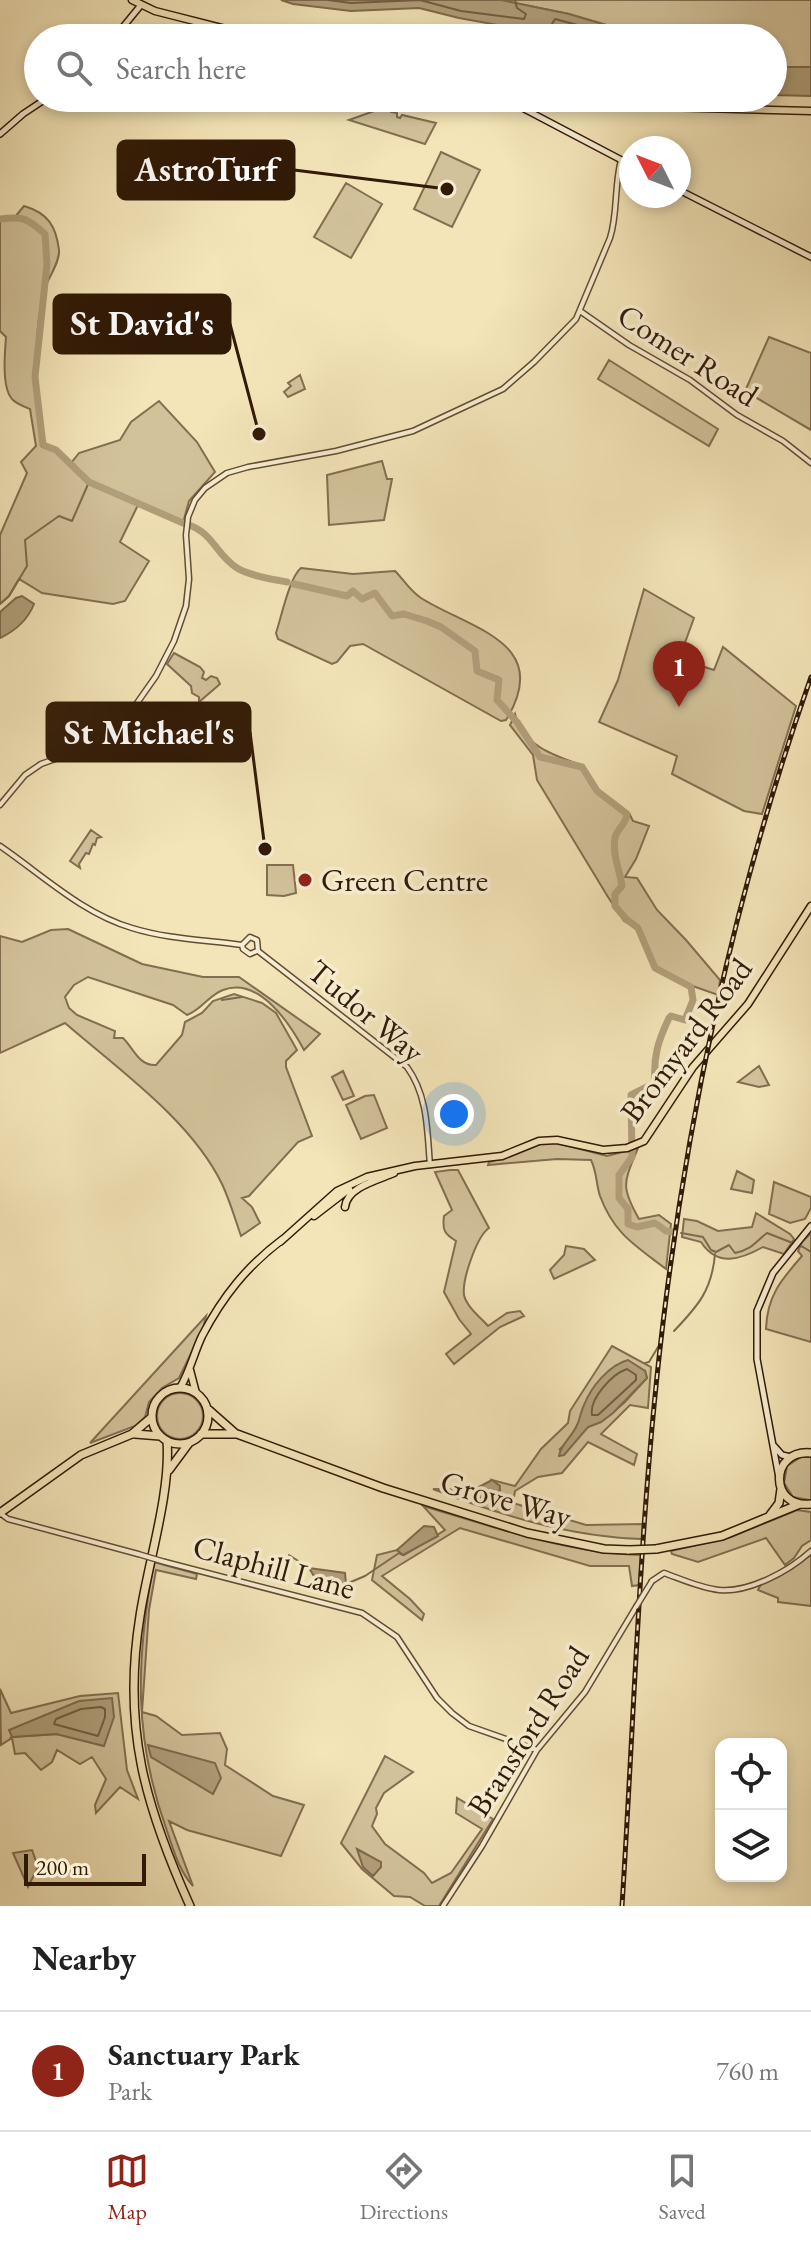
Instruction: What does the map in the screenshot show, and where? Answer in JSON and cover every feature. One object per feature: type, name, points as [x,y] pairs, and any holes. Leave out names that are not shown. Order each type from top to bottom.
[{"type":"highway","points":[[166,1476],[179,1453],[201,1434],[207,1422],[207,1408],[196,1393],[180,1388],[163,1394],[153,1409],[152,1417],[164,1438],[166,1476],[135,1653],[133,1690],[136,1740],[143,1779],[158,1833],[190,1906]]},
{"type":"highway","name":"Grove Way","points":[[207,1408],[237,1434]]},
{"type":"highway","points":[[0,1513],[81,1455],[132,1434],[152,1417]]},
{"type":"highway","points":[[132,1434],[189,1443]]},
{"type":"highway","name":"Grove Way","points":[[201,1434],[237,1434],[383,1488],[488,1522],[604,1549],[656,1549],[722,1536],[800,1504]]},
{"type":"highway","points":[[768,1517],[779,1503],[782,1467],[791,1457],[811,1453]]},
{"type":"highway","points":[[781,1489],[787,1497],[800,1504],[810,1504]]},
{"type":"main road","points":[[132,0],[204,24]]},
{"type":"main road","points":[[125,24],[141,5]]},
{"type":"main road","points":[[787,110],[811,111]]},
{"type":"main road","points":[[0,134],[26,112]]},
{"type":"main road","points":[[530,112],[619,159]]},
{"type":"main road","points":[[691,196],[811,257]]},
{"type":"main road","name":"Bromyard Road","points":[[180,1388],[201,1338],[227,1292],[248,1267],[337,1191],[382,1173],[502,1156],[548,1139],[603,1150],[637,1145],[650,1134],[693,1067],[745,1008],[811,906]]},
{"type":"main road","points":[[345,1207],[346,1199],[353,1192],[409,1167]]},
{"type":"main road","points":[[779,1479],[757,1359],[756,1325],[767,1283],[811,1226]]},
{"type":"main road","points":[[190,1370],[196,1393]]},
{"type":"main road","points":[[773,1445],[782,1455],[791,1457]]},
{"type":"street","points":[[0,805],[25,775],[41,764],[100,743],[118,730],[127,718],[165,659],[186,606],[188,517],[195,500],[205,488],[227,473],[397,436],[503,389],[550,346],[576,319],[614,225],[619,167]]},
{"type":"street","name":"Comer Road","points":[[580,311],[629,345],[690,380],[737,415],[783,441],[811,463]]},
{"type":"street","name":"Tudor Way","points":[[0,846],[98,914],[117,923],[155,934],[242,945]]},
{"type":"street","name":"Tudor Way","points":[[242,945],[246,938],[254,937],[259,943],[258,951]]},
{"type":"street","name":"Tudor Way","points":[[242,945],[246,953],[258,951]]},
{"type":"street","name":"Tudor Way","points":[[258,951],[407,1067],[418,1083],[425,1104],[430,1165]]},
{"type":"street","name":"Claphill Lane","points":[[0,1513],[8,1519],[362,1613],[397,1637],[437,1698],[452,1713],[469,1726],[537,1750]]},
{"type":"street","name":"Bransford Road","points":[[443,1906],[482,1846],[537,1750],[585,1692],[652,1581],[664,1573],[709,1588],[731,1589],[767,1578],[811,1551]]},
{"type":"shaded area","points":[[501,0],[811,0],[811,67],[787,67],[787,24],[603,24]]},
{"type":"shaded area","points":[[371,112],[391,112],[397,113],[400,118],[402,115],[436,123],[425,144],[349,120]]},
{"type":"shaded area","points":[[441,152],[480,170],[452,227],[414,209]]},
{"type":"shaded area","points":[[346,183],[382,204],[351,258],[314,237]]},
{"type":"shaded area","points":[[24,206],[39,212],[49,222],[56,234],[59,250],[58,260],[44,291],[36,348],[43,445],[56,450],[71,463],[79,453],[120,440],[131,422],[159,401],[197,442],[215,472],[189,501],[183,523],[138,505],[120,542],[149,561],[125,601],[113,604],[42,593],[19,579],[0,604],[0,535],[27,473],[21,462],[36,446],[30,409],[9,395],[5,370],[6,337],[0,331],[0,219],[15,217]]},
{"type":"shaded area","points":[[769,337],[811,353],[811,430],[745,391]]},
{"type":"shaded area","points":[[609,360],[718,429],[709,446],[598,379]]},
{"type":"shaded area","points":[[300,375],[305,389],[288,397],[284,392],[291,386],[288,383]]},
{"type":"shaded area","points":[[382,461],[387,479],[392,479],[384,520],[329,525],[327,475]]},
{"type":"shaded area","points":[[301,568],[353,574],[395,571],[421,598],[500,641],[513,655],[520,672],[518,694],[506,720],[501,721],[363,644],[350,646],[332,664],[278,639],[276,633],[286,598]]},
{"type":"shaded area","points":[[644,589],[694,618],[679,659],[714,670],[723,647],[796,706],[762,814],[744,811],[672,774],[677,756],[599,722],[618,680]]},
{"type":"shaded area","points":[[174,653],[200,667],[204,672],[202,678],[217,678],[220,684],[199,702],[191,686],[167,664]]},
{"type":"shaded area","points":[[515,714],[519,725],[533,742],[552,754],[584,766],[599,790],[629,813],[633,821],[649,826],[625,877],[637,878],[657,910],[720,980],[718,995],[655,968],[638,928],[624,921],[537,780],[533,755],[510,725]]},
{"type":"shaded area","points":[[91,830],[101,837],[97,838],[89,854],[86,853],[79,864],[80,868],[70,861]]},
{"type":"shaded area","points":[[267,865],[293,865],[296,893],[267,895]]},
{"type":"shaded area","points":[[68,929],[142,964],[203,977],[239,977],[320,1034],[304,1050],[272,1005],[249,990],[236,987],[218,992],[187,1015],[173,1005],[88,977],[74,985],[65,997],[69,1008],[77,1015],[115,1031],[114,1038],[123,1038],[141,1060],[150,1065],[156,1065],[182,1035],[185,1022],[202,1013],[213,1001],[234,994],[262,1003],[276,1013],[297,1050],[286,1061],[286,1067],[312,1136],[298,1142],[249,1196],[242,1198],[252,1207],[260,1223],[241,1236],[222,1184],[192,1138],[130,1077],[65,1023],[0,1053],[0,936],[22,942],[51,930]]},
{"type":"shaded area","points":[[759,1066],[769,1085],[759,1087],[738,1082]]},
{"type":"shaded area","points":[[343,1071],[354,1096],[343,1100],[332,1077]]},
{"type":"shaded area","points":[[374,1095],[387,1128],[361,1139],[346,1105]]},
{"type":"shaded area","points":[[549,1141],[607,1156],[638,1148],[627,1177],[627,1191],[639,1219],[659,1215],[671,1224],[666,1269],[627,1238],[612,1220],[600,1196],[591,1160],[557,1159],[488,1165],[489,1162]]},
{"type":"shaded area","points":[[458,1170],[489,1228],[471,1258],[465,1279],[465,1299],[488,1326],[507,1313],[520,1311],[524,1316],[500,1327],[454,1364],[446,1354],[471,1334],[444,1292],[456,1241],[444,1229],[444,1216],[452,1210],[435,1172]]},
{"type":"shaded area","points":[[737,1171],[754,1180],[752,1193],[731,1189]]},
{"type":"shaded area","points":[[774,1182],[811,1197],[811,1208],[805,1219],[790,1223],[769,1214]]},
{"type":"shaded area","points":[[756,1213],[794,1239],[784,1254],[763,1247],[737,1258],[722,1258],[707,1250],[701,1242],[682,1237],[684,1219],[697,1221],[718,1231],[752,1227]]},
{"type":"shaded area","points":[[811,1233],[811,1342],[766,1329],[772,1298],[802,1256],[798,1251]]},
{"type":"shaded area","points":[[566,1246],[584,1249],[595,1260],[554,1279],[550,1270],[564,1255]]},
{"type":"shaded area","points":[[206,1316],[203,1329],[179,1378],[162,1388],[149,1402],[145,1417],[135,1426],[90,1443]]},
{"type":"shaded area","points":[[612,1346],[651,1367],[648,1408],[630,1405],[601,1434],[637,1454],[634,1465],[588,1442],[562,1473],[538,1477],[515,1491],[513,1503],[586,1525],[643,1524],[642,1539],[588,1534],[536,1523],[433,1489],[473,1490],[484,1500],[500,1490],[492,1480],[515,1486],[541,1449],[568,1423],[570,1411]],"holes":[[[645,1371],[647,1378],[601,1422],[588,1427],[559,1450],[570,1439],[580,1420]]]},
{"type":"shaded area","points":[[180,1393],[196,1400],[203,1416],[196,1432],[180,1439],[164,1432],[157,1416],[164,1400]]},
{"type":"shaded area","points":[[801,1457],[811,1457],[811,1500],[793,1497],[784,1483],[787,1466]]},
{"type":"shaded area","points":[[423,1506],[558,1544],[641,1555],[639,1585],[632,1586],[629,1566],[590,1566],[460,1528],[382,1576],[424,1614],[422,1620],[372,1580],[377,1555],[397,1550],[404,1555],[445,1530]]},
{"type":"shaded area","points":[[797,1510],[811,1512],[811,1540],[785,1565],[766,1538],[698,1562],[672,1554],[671,1551],[731,1537]]},
{"type":"shaded area","points":[[811,1555],[811,1606],[778,1602],[778,1598],[758,1590],[761,1584]]},
{"type":"shaded area","points":[[154,1562],[197,1574],[196,1579],[156,1570],[149,1610],[142,1712],[156,1716],[182,1735],[220,1733],[227,1749],[225,1765],[273,1796],[304,1805],[281,1856],[187,1830],[169,1821],[193,1886],[177,1860],[156,1796],[143,1730],[141,1698],[141,1665]]},
{"type":"shaded area","points":[[0,1689],[11,1713],[80,1696],[118,1693],[127,1770],[138,1799],[120,1787],[96,1813],[95,1805],[106,1779],[92,1757],[80,1764],[57,1750],[52,1762],[41,1770],[25,1753],[15,1754],[12,1738],[1,1745]],"holes":[[[45,1715],[104,1746],[59,1734],[12,1737]]]},
{"type":"shaded area","points":[[385,1756],[413,1772],[384,1793],[372,1826],[385,1844],[424,1873],[432,1883],[451,1873],[482,1829],[456,1813],[457,1798],[493,1819],[439,1906],[425,1906],[410,1897],[394,1896],[362,1869],[341,1843]]},
{"type":"shaded area","points":[[32,1850],[38,1867],[28,1887],[13,1853]]},
{"type":"water","points":[[281,0],[501,0],[603,24],[492,24],[419,8],[351,11]]},
{"type":"water","points":[[787,67],[811,67],[811,96],[787,95]]},
{"type":"water","points":[[22,596],[34,604],[20,624],[0,638],[0,612]]},
{"type":"water","points":[[628,1360],[645,1371],[647,1378],[613,1413],[588,1427],[564,1455],[559,1456],[596,1384],[614,1367]]},
{"type":"water","points":[[492,1480],[500,1486],[499,1494],[483,1500],[474,1494],[473,1490]]},
{"type":"water","points":[[424,1526],[434,1527],[438,1536],[403,1555],[397,1550]]},
{"type":"water","points":[[309,1568],[345,1573],[346,1584],[315,1578]]},
{"type":"water","points":[[112,1698],[114,1717],[104,1746],[56,1734],[12,1737],[9,1730],[79,1701]]},
{"type":"water","points":[[148,1745],[215,1763],[221,1778],[213,1794],[151,1757]]},
{"type":"water","points":[[357,1849],[381,1862],[381,1867],[373,1876],[363,1867]]},
{"type":"waterway","points":[[0,219],[24,219],[45,234],[47,264],[35,377],[43,445],[56,450],[89,482],[183,523]]},
{"type":"waterway","points":[[0,604],[9,596],[27,566],[25,540],[59,516],[72,521],[89,482]]},
{"type":"waterway","points":[[189,525],[210,539],[237,568],[287,582]]},
{"type":"waterway","points":[[294,584],[347,596],[353,591],[362,599],[375,593],[392,616],[404,614],[441,627],[475,651],[477,671],[499,680],[497,700],[517,722],[540,757],[582,767],[597,791],[627,814],[614,844],[622,886],[615,894],[615,906],[638,928],[655,968],[691,987],[693,1000],[685,1020],[671,1016],[665,1026],[656,1057],[655,1083],[631,1095],[632,1157],[619,1175],[619,1198],[628,1209],[628,1224],[637,1227],[655,1223],[666,1231],[674,1232]]},
{"type":"waterway","points":[[222,1000],[242,997]]},
{"type":"waterway","points":[[681,1233],[703,1237],[711,1250],[716,1252],[729,1245],[735,1253],[741,1251],[767,1233],[811,1252]]},
{"type":"waterway","points":[[674,1331],[707,1288],[715,1254]]},
{"type":"waterway","points":[[645,1363],[649,1362],[658,1347]]},
{"type":"waterway","points":[[346,1584],[365,1576],[399,1553],[403,1555]]},
{"type":"waterway","points":[[289,1555],[309,1568]]},
{"type":"railway","points":[[622,1906],[650,1450],[677,1220],[705,1062],[741,906],[785,753],[811,677]]},
{"type":"place","name":"AstroTurf","points":[[447,189]]},
{"type":"place","name":"St David's","points":[[259,434]]},
{"type":"place","name":"Sanctuary Park","points":[[679,707]]},
{"type":"place","name":"St Michael's","points":[[265,849]]},
{"type":"place","name":"Green Centre","points":[[305,880]]}]
